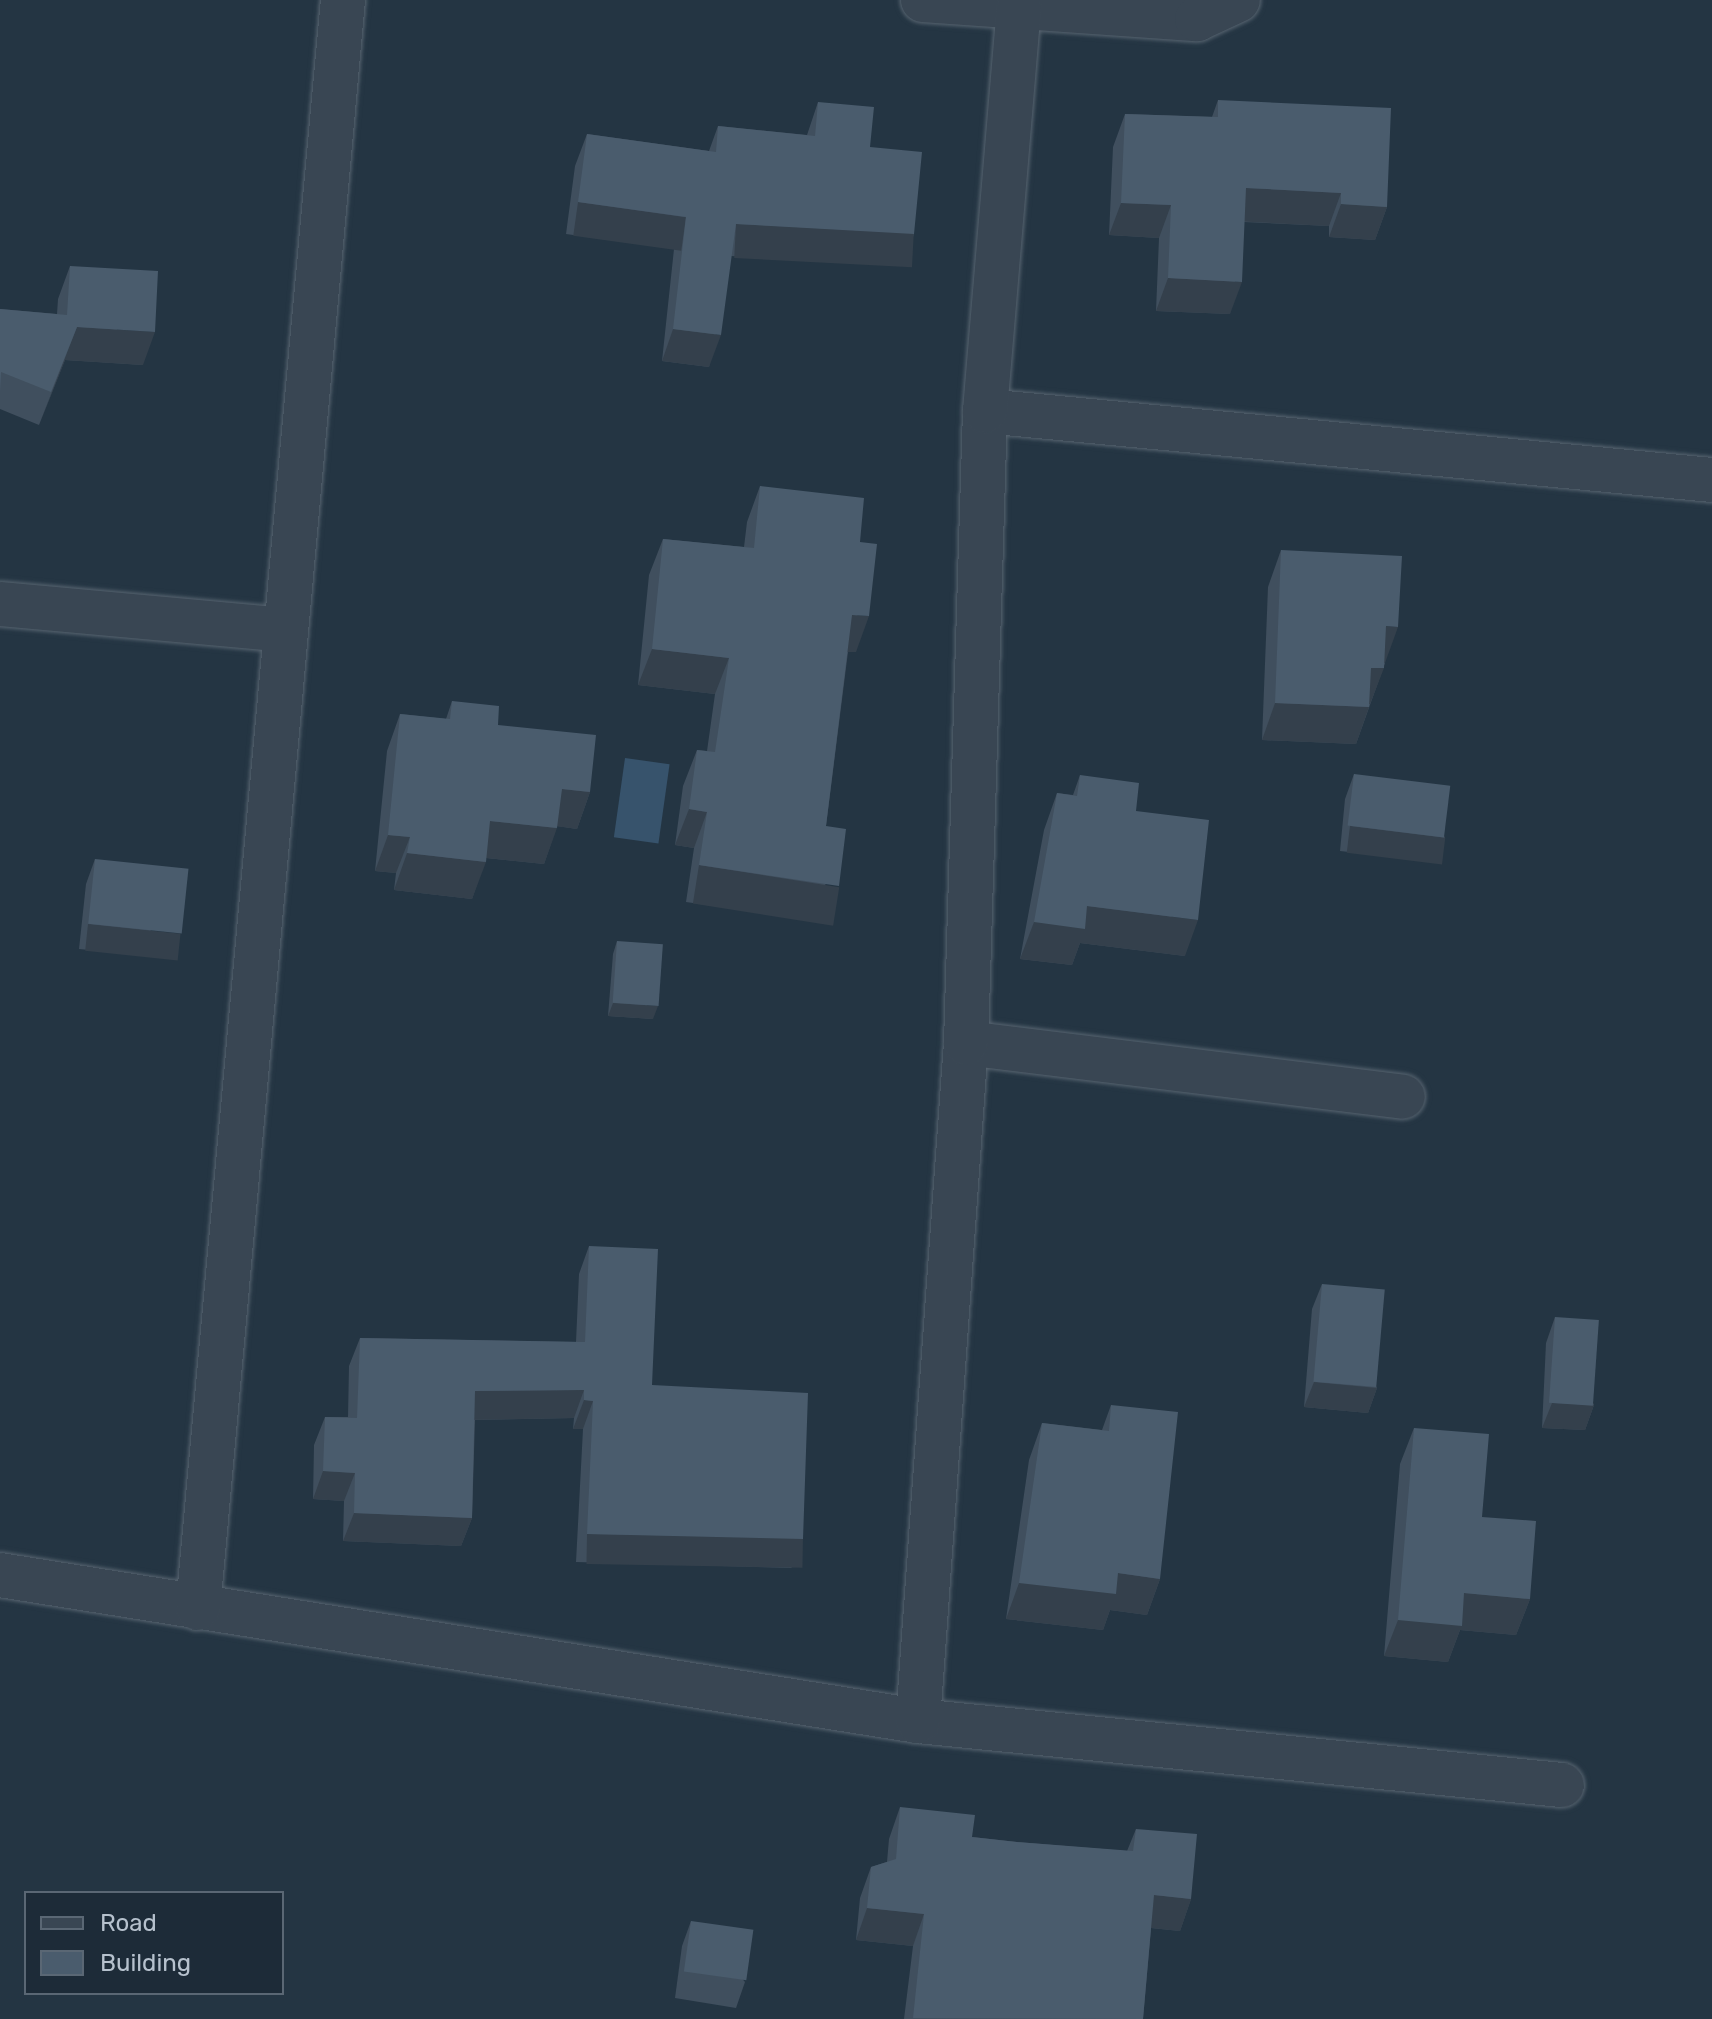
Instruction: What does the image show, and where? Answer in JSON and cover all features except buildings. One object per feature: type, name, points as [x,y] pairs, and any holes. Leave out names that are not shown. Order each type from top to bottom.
[{"type":"street","points":[[198,1608],[343,0]]},
{"type":"street","points":[[923,0],[1197,19],[1238,0]]},
{"type":"street","points":[[918,1721],[966,1043],[985,411],[1019,7]]},
{"type":"street","points":[[985,411],[1712,480]]},
{"type":"street","points":[[0,604],[285,630]]},
{"type":"street","points":[[966,1043],[1403,1097]]},
{"type":"street","points":[[0,1575],[918,1721],[1562,1785]]},
{"type":"water","points":[[625,758],[670,764],[658,843],[614,837]]}]
